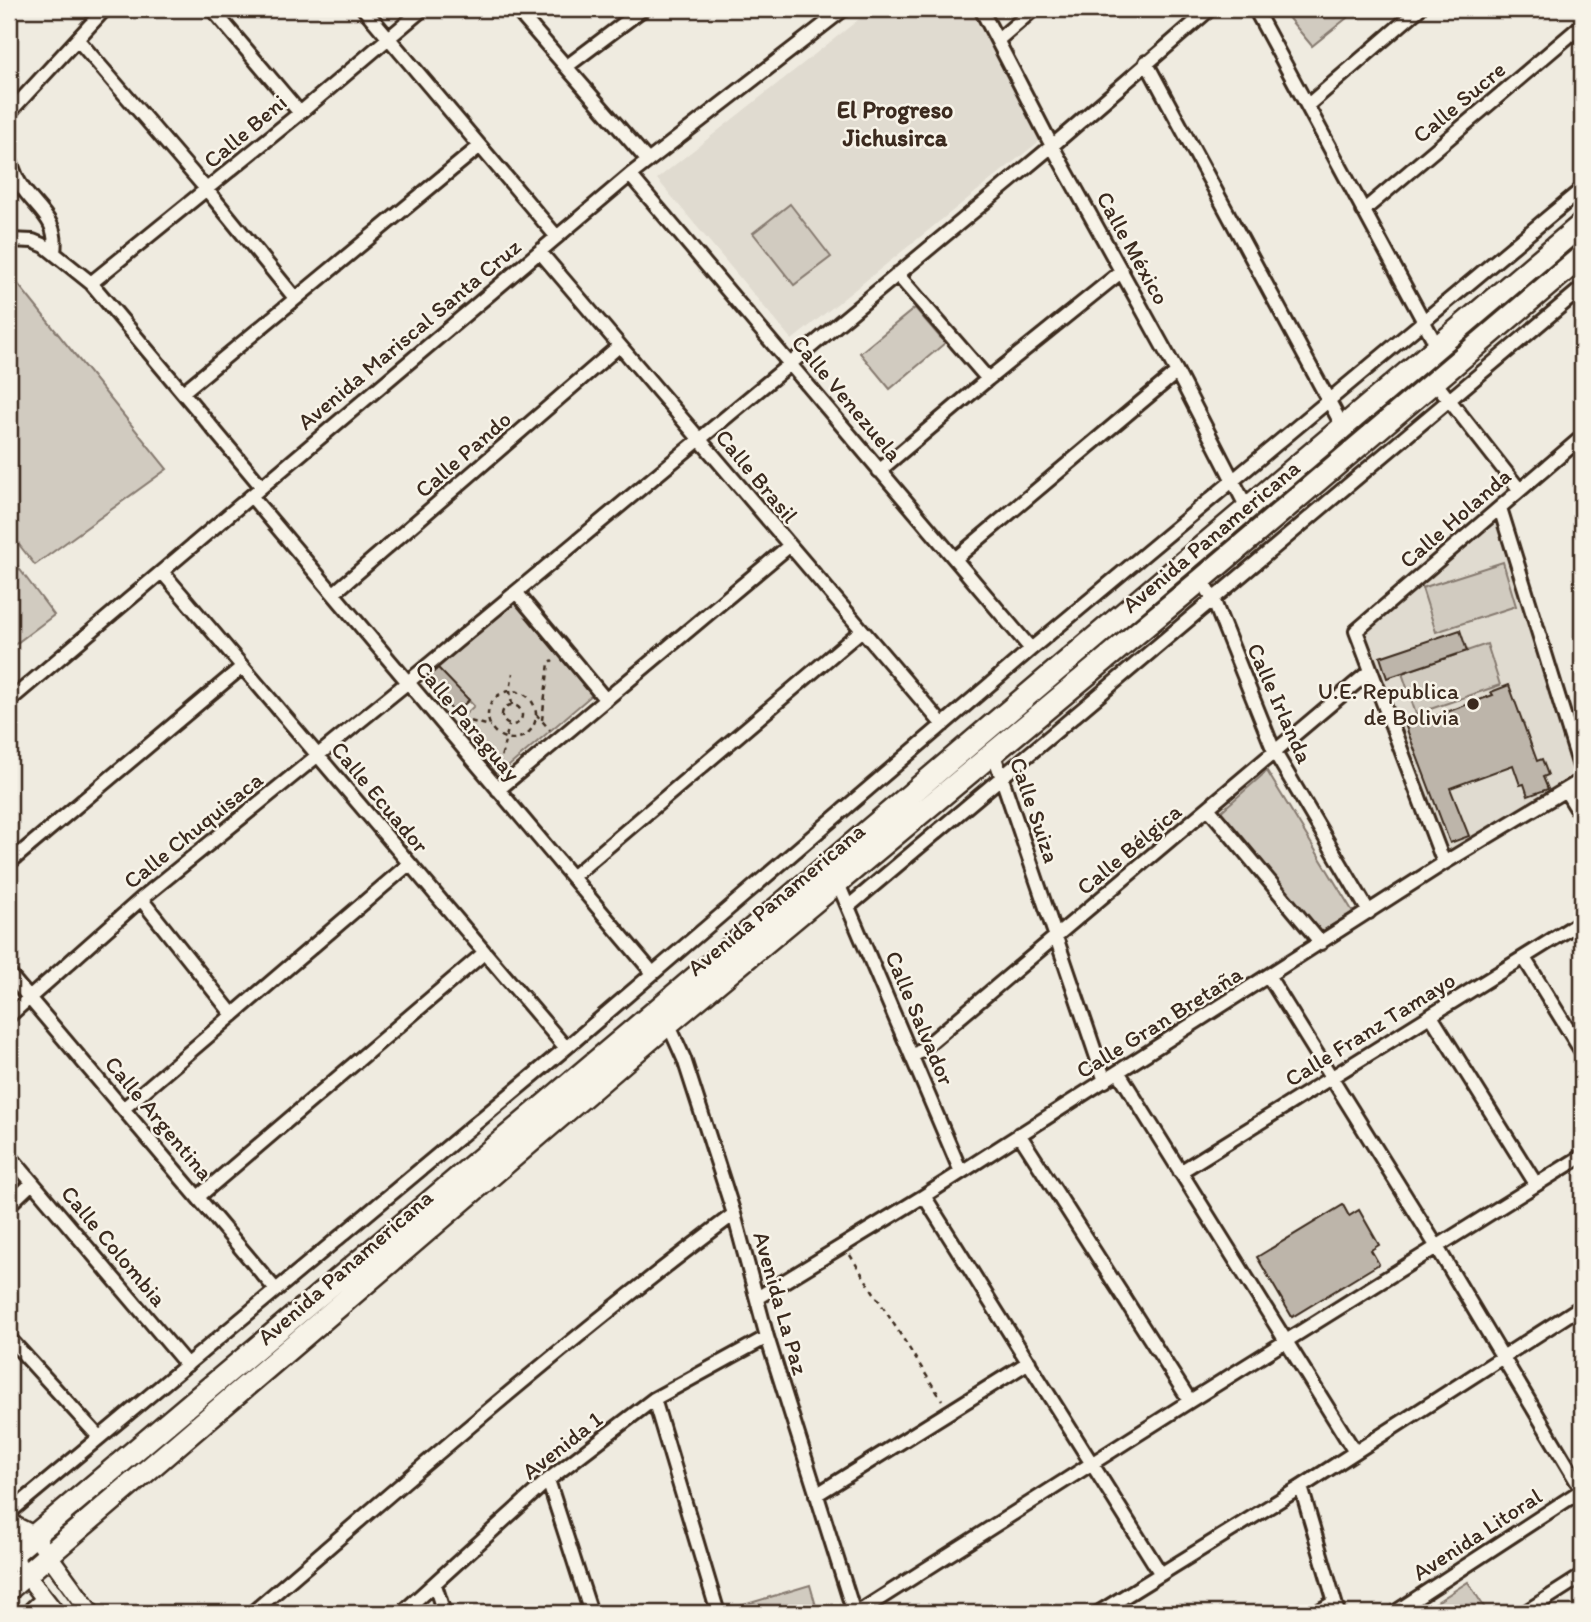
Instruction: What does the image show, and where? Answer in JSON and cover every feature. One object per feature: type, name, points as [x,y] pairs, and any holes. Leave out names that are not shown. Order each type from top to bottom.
[{"type":"highway","name":"Avenida Panamericana","points":[[9,1589],[1247,508],[1582,224]]},
{"type":"highway","name":"Avenida Panamericana","points":[[12,1554],[16,1523],[837,881],[1202,579],[1582,256]]},
{"type":"street","points":[[9,113],[105,9]]},
{"type":"street","points":[[212,9],[300,113]]},
{"type":"street","points":[[364,9],[557,237]]},
{"type":"street","name":"Calle Beni","points":[[91,284],[423,9]]},
{"type":"street","points":[[516,9],[648,161]]},
{"type":"street","points":[[566,67],[643,9]]},
{"type":"street","name":"Avenida Mariscal Santa Cruz","points":[[9,701],[630,175],[844,9]]},
{"type":"street","name":"Calle México","points":[[981,9],[1052,146],[1177,372],[1247,508]]},
{"type":"street","points":[[998,40],[1034,9]]},
{"type":"street","name":"Calle Chuquisaca","points":[[9,1016],[141,900],[408,682],[1052,146],[1210,9]]},
{"type":"street","points":[[1255,9],[1438,348]]},
{"type":"street","points":[[1308,106],[1419,9]]},
{"type":"street","name":"Calle Sucre","points":[[1363,211],[1582,25]]},
{"type":"street","points":[[78,40],[207,190],[295,298]]},
{"type":"street","points":[[1146,62],[1343,427]]},
{"type":"street","points":[[183,392],[480,146]]},
{"type":"street","points":[[9,157],[20,184],[54,230],[54,252]]},
{"type":"street","name":"Calle Venezuela","points":[[630,175],[1031,649]]},
{"type":"street","name":"Avenida Panamericana","points":[[16,1523],[99,1437],[566,1048],[1031,649],[1582,189]]},
{"type":"street","points":[[9,240],[33,241],[54,252],[91,284],[261,485]]},
{"type":"street","name":"Calle Brasil","points":[[540,252],[943,725]]},
{"type":"street","points":[[879,471],[1122,271]]},
{"type":"street","points":[[897,274],[988,379]]},
{"type":"street","points":[[849,906],[1582,288]]},
{"type":"street","name":"Calle Pando","points":[[334,593],[619,346]]},
{"type":"street","points":[[955,558],[1177,372]]},
{"type":"street","points":[[1435,382],[1519,489]]},
{"type":"street","name":"Calle Holanda","points":[[1370,671],[1356,631],[1582,437]]},
{"type":"street","name":"Calle Paraguay","points":[[251,496],[497,784],[652,972]]},
{"type":"street","points":[[1500,508],[1582,772]]},
{"type":"street","points":[[497,784],[606,699],[789,546]]},
{"type":"street","name":"Calle Ecuador","points":[[163,573],[566,1048]]},
{"type":"street","name":"Calle Irlanda","points":[[1202,579],[1275,751],[1369,912]]},
{"type":"street","points":[[516,592],[606,699]]},
{"type":"street","points":[[572,877],[862,630]]},
{"type":"street","points":[[9,863],[242,667]]},
{"type":"street","points":[[1370,671],[1444,863]]},
{"type":"street","name":"Calle Bélgica","points":[[914,1057],[1370,671]]},
{"type":"street","name":"Calle Suiza","points":[[993,752],[1105,1081]]},
{"type":"street","name":"Calle Gran Bretaña","points":[[757,1298],[845,1247],[1444,863],[1582,780]]},
{"type":"street","points":[[1566,791],[1582,817]]},
{"type":"street","points":[[1209,809],[1321,943]]},
{"type":"street","points":[[123,1109],[409,864]]},
{"type":"street","name":"Calle Salvador","points":[[837,881],[961,1172]]},
{"type":"street","points":[[141,900],[233,1015]]},
{"type":"street","name":"Calle Franz Tamayo","points":[[1180,1172],[1582,922]]},
{"type":"street","points":[[198,1197],[484,953]]},
{"type":"street","points":[[1524,958],[1582,1052]]},
{"type":"street","name":"Calle Argentina","points":[[9,974],[276,1290]]},
{"type":"street","points":[[1269,977],[1437,1247],[1582,1490]]},
{"type":"street","name":"Avenida La Paz","points":[[664,1016],[684,1059],[734,1214],[816,1495],[856,1613]]},
{"type":"street","points":[[1431,1016],[1536,1184]]},
{"type":"street","points":[[1119,1073],[1355,1452]]},
{"type":"street","points":[[1019,1134],[1190,1401]]},
{"type":"street","name":"Calle Colombia","points":[[9,1155],[187,1365]]},
{"type":"street","points":[[856,1613],[1582,1156]]},
{"type":"street","points":[[9,1205],[32,1183]]},
{"type":"street","points":[[925,1196],[1161,1574]]},
{"type":"street","points":[[252,1613],[650,1277],[734,1214]]},
{"type":"street","points":[[1098,1613],[1301,1487],[1582,1306]]},
{"type":"street","name":"Avenida 1","points":[[402,1613],[548,1480],[654,1399],[768,1337]]},
{"type":"street","points":[[9,1338],[99,1437]]},
{"type":"street","points":[[816,1495],[1029,1362]]},
{"type":"street","points":[[654,1399],[718,1613]]},
{"type":"street","points":[[548,1480],[591,1613]]},
{"type":"street","points":[[1301,1487],[1336,1608],[1316,1613]]},
{"type":"street","name":"Avenida Litoral","points":[[1394,1613],[1582,1490]]},
{"type":"street","points":[[16,1523],[48,1556],[90,1613]]},
{"type":"street","points":[[12,1554],[25,1575],[56,1613]]},
{"type":"street","points":[[1524,1613],[1582,1576]]},
{"type":"street","points":[[435,1585],[444,1613]]},
{"type":"street","points":[[29,1612],[44,1597]]},
{"type":"path","points":[[542,720],[549,663],[559,655]]},
{"type":"path","points":[[512,705],[510,691],[513,673]]},
{"type":"path","points":[[536,714],[532,729],[526,735],[507,738],[496,733],[491,726],[489,711],[491,704],[503,693],[510,691],[525,695],[550,731]]},
{"type":"path","points":[[512,705],[519,707],[522,716],[516,724],[509,725],[503,722],[501,715],[506,706],[512,705]]},
{"type":"path","points":[[461,719],[491,726]]},
{"type":"path","points":[[497,784],[509,725]]},
{"type":"path","points":[[845,1247],[949,1411]]},
{"type":"shaded area","points":[[872,9],[970,9],[1042,139],[792,340],[657,179]]},
{"type":"shaded area","points":[[1281,9],[1358,9],[1312,46]]},
{"type":"shaded area","points":[[790,204],[831,257],[794,285],[753,233]]},
{"type":"shaded area","points":[[9,273],[167,469],[35,565],[9,532]]},
{"type":"shaded area","points":[[915,308],[945,343],[890,389],[860,353]]},
{"type":"shaded area","name":"U.E. Republica de Bolivia","points":[[1498,519],[1574,777],[1447,854],[1366,632]]},
{"type":"shaded area","points":[[9,555],[54,615],[9,649]]},
{"type":"shaded area","points":[[1503,562],[1516,606],[1436,632],[1422,588]]},
{"type":"shaded area","points":[[514,602],[592,695],[495,778],[454,725],[474,706],[438,668]]},
{"type":"shaded area","points":[[1487,644],[1500,685],[1416,714],[1402,673]]},
{"type":"shaded area","points":[[1267,771],[1353,912],[1319,933],[1218,814]]},
{"type":"shaded area","points":[[1468,1582],[1488,1613],[1420,1613]]},
{"type":"shaded area","points":[[810,1585],[818,1613],[739,1613],[737,1607]]},
{"type":"building","points":[[1460,630],[1467,651],[1387,678],[1380,657]]},
{"type":"building","points":[[438,668],[469,700],[455,713],[424,681]]},
{"type":"building","points":[[1509,685],[1537,761],[1542,759],[1548,775],[1543,777],[1548,789],[1528,796],[1524,784],[1520,785],[1513,765],[1450,788],[1469,836],[1450,843],[1406,727],[1493,695],[1491,692]]},
{"type":"building","points":[[1343,1205],[1349,1216],[1359,1210],[1379,1245],[1371,1250],[1379,1264],[1292,1317],[1257,1257]]},
{"type":"place","name":"U.E. Republica de Bolivia","points":[[1473,704]]},
{"type":"district","name":"El Progreso Jichusirca","points":[[895,124]]}]
